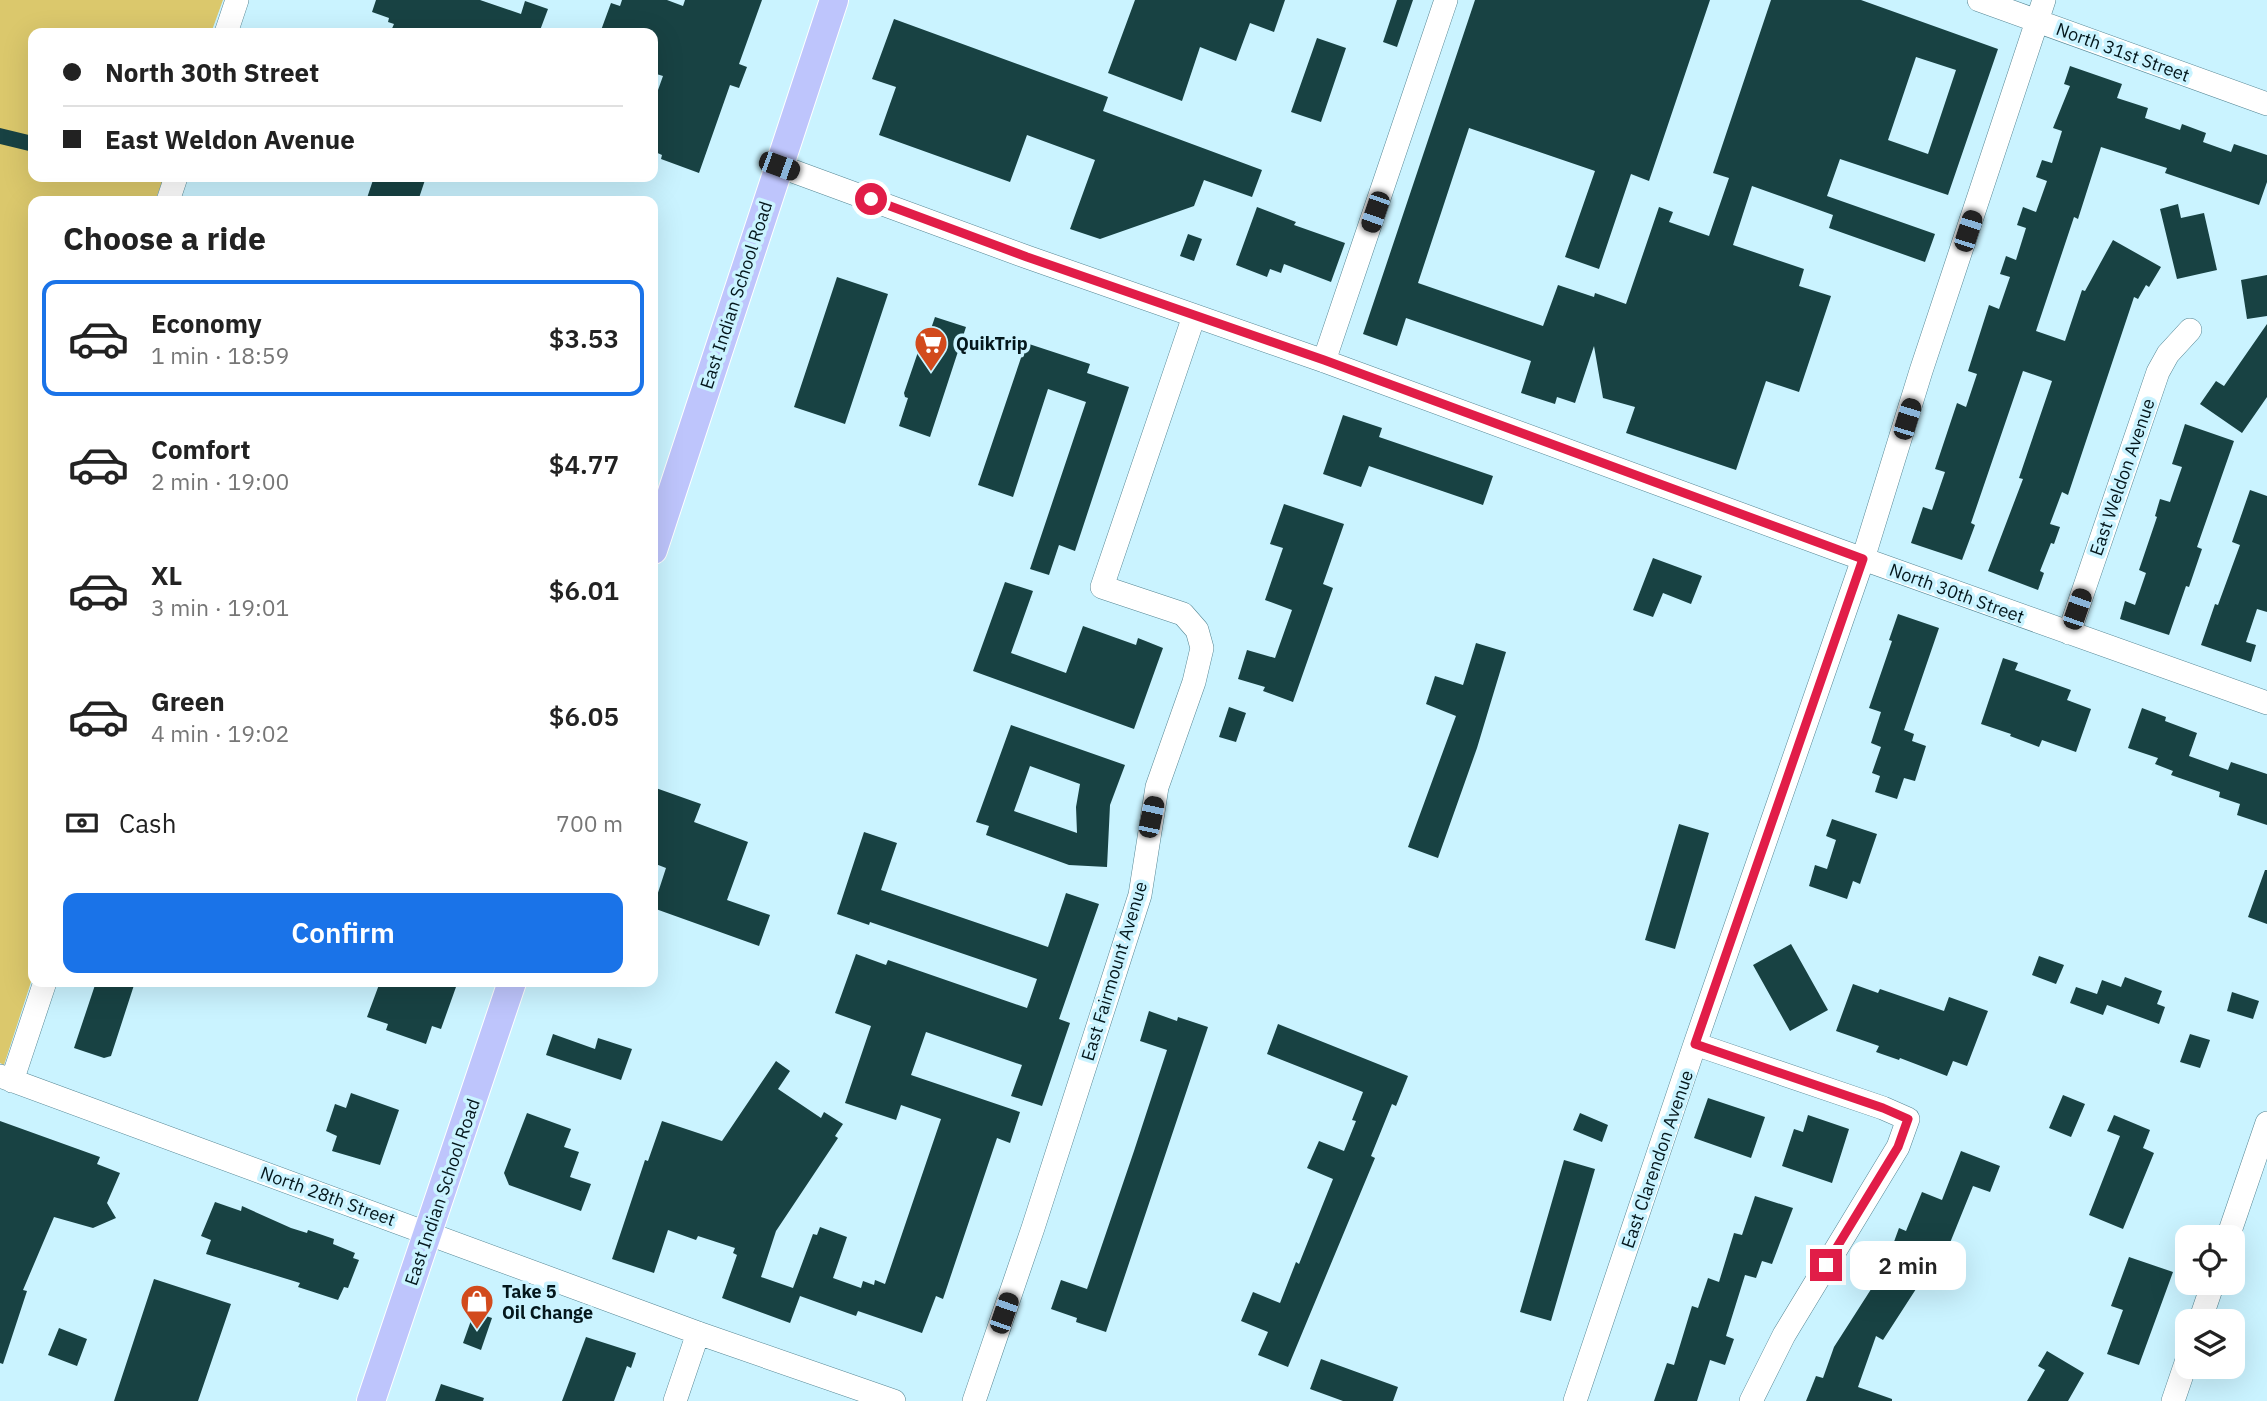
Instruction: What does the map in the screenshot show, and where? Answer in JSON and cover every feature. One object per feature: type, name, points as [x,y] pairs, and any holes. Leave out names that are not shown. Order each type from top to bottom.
[{"type":"main road","name":"East Indian School Road","points":[[658,535],[834,0]]},
{"type":"main road","name":"East Indian School Road","points":[[371,1401],[510,987]]},
{"type":"street","points":[[228,28],[237,0]]},
{"type":"street","points":[[1324,360],[1446,0]]},
{"type":"street","name":"North 31st Street","points":[[1979,0],[2041,11],[2267,104]]},
{"type":"street","name":"East Clarendon Avenue","points":[[1575,1401],[1863,559],[1926,358],[2041,11]]},
{"type":"street","name":"North 30th Street","points":[[779,166],[1194,316],[1324,360],[1863,559],[2267,704]]},
{"type":"street","name":"East Fairmount Avenue","points":[[974,1401],[1033,1228],[1140,895],[1157,787],[1194,681],[1202,648],[1197,630],[1183,614],[1102,587],[1194,316]]},
{"type":"street","name":"East Weldon Avenue","points":[[2069,633],[2158,372],[2168,354],[2190,330]]},
{"type":"street","points":[[6,1079],[43,987]]},
{"type":"street","points":[[1695,1044],[1908,1119],[1898,1147],[1784,1335],[1751,1401]]},
{"type":"street","name":"North 28th Street","points":[[6,1079],[698,1333],[894,1401]]},
{"type":"street","points":[[2232,1225],[2267,1123]]},
{"type":"street","points":[[675,1401],[698,1333]]},
{"type":"street","points":[[2173,1401],[2180,1379]]},
{"type":"shaded area","points":[[0,0],[223,0],[213,28],[28,28],[28,182],[162,182],[157,196],[28,196],[29,987],[4,1065],[0,1063]]},
{"type":"building","points":[[376,0],[480,0],[521,14],[525,1],[548,9],[541,28],[392,28],[394,24],[388,22],[389,18],[372,12]]},
{"type":"building","points":[[622,0],[667,0],[683,6],[685,0],[762,0],[739,64],[747,67],[739,88],[730,85],[699,173],[661,159],[662,155],[658,153],[658,90],[663,76],[658,74],[658,28],[602,28],[611,3],[620,6]]},
{"type":"building","points":[[1135,0],[1285,0],[1274,32],[1250,23],[1236,61],[1200,47],[1182,101],[1108,73]]},
{"type":"building","points":[[1397,0],[1413,0],[1397,47],[1383,42]]},
{"type":"building","points":[[1475,0],[1710,0],[1649,181],[1631,174],[1599,269],[1565,257],[1595,171],[1469,128],[1418,283],[1543,326],[1558,285],[1594,297],[1595,293],[1626,304],[1659,207],[1673,212],[1669,222],[1709,236],[1729,178],[1713,173],[1771,0],[1861,0],[1998,49],[1948,195],[1840,159],[1827,196],[1935,234],[1925,262],[1829,228],[1833,215],[1752,186],[1733,245],[1804,269],[1799,286],[1831,296],[1799,392],[1766,381],[1736,470],[1626,433],[1635,407],[1603,398],[1594,346],[1575,403],[1557,397],[1555,404],[1521,393],[1531,361],[1406,318],[1397,346],[1363,334]],"holes":[[[1916,57],[1956,70],[1928,154],[1888,140]]]},
{"type":"building","points":[[894,19],[1108,97],[1103,111],[1262,170],[1252,197],[1204,180],[1194,206],[1100,239],[1070,229],[1095,160],[1027,135],[1010,182],[879,135],[896,87],[872,79]]},
{"type":"building","points":[[1317,38],[1346,48],[1321,122],[1291,112]]},
{"type":"building","points":[[2070,66],[2122,84],[2117,98],[2148,108],[2145,118],[2180,130],[2182,124],[2206,133],[2203,142],[2231,152],[2234,144],[2267,155],[2267,182],[2259,205],[2165,173],[2167,168],[2101,147],[2078,219],[2074,217],[2036,331],[2065,341],[2082,290],[2085,291],[2113,240],[2161,267],[2149,287],[2146,285],[2138,299],[2134,297],[2068,495],[2062,492],[2050,524],[2060,527],[2040,571],[2044,573],[2038,590],[1988,571],[2023,479],[2019,478],[2052,381],[2023,371],[1971,523],[1975,525],[1962,560],[1911,543],[1923,507],[1932,510],[1945,472],[1935,469],[1957,403],[1966,407],[1977,374],[1968,371],[1989,305],[1999,309],[2010,277],[2000,274],[2006,256],[2016,260],[2026,228],[2017,225],[2023,207],[2036,212],[2047,181],[2036,177],[2042,160],[2052,163],[2062,131],[2053,128],[2070,86],[2064,84]]},
{"type":"building","points":[[0,128],[28,135],[28,151],[0,144]]},
{"type":"building","points":[[372,182],[424,182],[420,196],[368,196]]},
{"type":"building","points":[[2178,204],[2181,218],[2204,213],[2217,270],[2177,279],[2160,209]]},
{"type":"building","points":[[1257,207],[1296,222],[1294,225],[1345,243],[1331,282],[1284,264],[1281,273],[1270,269],[1267,277],[1236,265]]},
{"type":"building","points":[[1188,234],[1202,239],[1194,261],[1180,256]]},
{"type":"building","points":[[2267,275],[2267,316],[2247,319],[2241,280]]},
{"type":"building","points":[[837,277],[888,294],[845,424],[794,407]]},
{"type":"building","name":"QuikTrip","points":[[935,317],[966,327],[930,437],[899,426],[908,398],[904,393],[918,352],[921,348],[924,349]]},
{"type":"building","points":[[2267,324],[2267,397],[2242,433],[2200,404],[2216,381],[2224,386]]},
{"type":"building","points":[[1026,343],[1090,364],[1087,373],[1129,387],[1075,551],[1059,545],[1049,575],[1030,569],[1086,402],[1048,389],[1013,497],[978,485]]},
{"type":"building","points":[[1343,415],[1382,428],[1379,437],[1493,476],[1483,505],[1369,466],[1361,487],[1323,474]]},
{"type":"building","points":[[2185,424],[2234,441],[2197,547],[2202,549],[2169,635],[2120,619],[2125,601],[2135,605],[2146,573],[2139,570],[2157,517],[2155,516],[2160,499],[2170,502],[2182,467],[2172,464]]},
{"type":"building","points":[[2250,490],[2267,496],[2267,612],[2257,609],[2246,642],[2256,645],[2251,662],[2201,645],[2240,545],[2232,542]]},
{"type":"building","points":[[1284,504],[1344,524],[1323,584],[1333,588],[1293,702],[1263,691],[1265,687],[1238,679],[1247,650],[1275,658],[1292,610],[1265,600],[1283,548],[1270,544]]},
{"type":"building","points":[[1653,558],[1702,576],[1691,604],[1663,593],[1653,617],[1633,610]]},
{"type":"building","points":[[1005,582],[1033,591],[1011,653],[1066,673],[1083,626],[1136,645],[1138,638],[1163,648],[1134,729],[973,671]]},
{"type":"building","points":[[1898,614],[1939,628],[1904,730],[1914,734],[1912,741],[1926,746],[1915,781],[1904,778],[1897,799],[1875,792],[1880,776],[1872,773],[1881,747],[1871,743],[1881,712],[1869,708],[1892,641],[1889,640]]},
{"type":"building","points":[[1476,643],[1506,652],[1477,748],[1438,858],[1408,847],[1456,716],[1426,704],[1435,676],[1463,685]]},
{"type":"building","points":[[2003,658],[2018,663],[2015,670],[2071,690],[2067,700],[2091,709],[2076,752],[2042,740],[2039,747],[1981,724]]},
{"type":"building","points":[[1229,707],[1246,713],[1236,742],[1219,737]]},
{"type":"building","points":[[2142,708],[2166,717],[2165,721],[2197,733],[2189,756],[2228,770],[2231,762],[2267,774],[2267,825],[2237,815],[2240,804],[2219,797],[2220,792],[2171,775],[2173,771],[2155,764],[2158,758],[2128,748]]},
{"type":"building","points":[[1011,725],[1125,765],[1110,805],[1107,867],[1069,865],[986,835],[989,826],[976,822]],"holes":[[[1030,766],[1080,784],[1076,807],[1077,833],[1014,811]]]},
{"type":"building","points":[[658,789],[701,804],[694,822],[748,842],[727,900],[770,915],[759,946],[658,910],[658,893],[666,868],[658,865]]},
{"type":"building","points":[[1832,819],[1877,834],[1860,884],[1853,881],[1847,899],[1809,886],[1815,865],[1827,869],[1836,840],[1826,836]]},
{"type":"building","points":[[1679,824],[1709,833],[1675,949],[1645,940]]},
{"type":"building","points":[[864,832],[897,843],[881,890],[1048,947],[1066,893],[1099,904],[1059,1019],[1070,1023],[1042,1106],[1011,1096],[1022,1065],[926,1032],[911,1075],[1020,1112],[1010,1143],[997,1138],[943,1299],[936,1296],[922,1333],[858,1311],[856,1316],[800,1296],[790,1323],[722,1298],[737,1255],[733,1253],[735,1248],[698,1236],[696,1240],[668,1230],[654,1273],[612,1259],[645,1160],[648,1161],[662,1121],[722,1141],[776,1061],[790,1071],[778,1089],[821,1118],[824,1112],[843,1124],[835,1136],[838,1138],[776,1231],[761,1277],[793,1288],[813,1234],[817,1235],[820,1227],[847,1237],[833,1278],[861,1288],[863,1281],[874,1285],[875,1280],[885,1284],[941,1119],[901,1105],[896,1120],[845,1103],[871,1026],[835,1013],[856,954],[886,965],[888,960],[1027,1008],[1037,979],[870,922],[869,925],[837,914]]},
{"type":"building","points":[[2267,870],[2267,924],[2248,917]]},
{"type":"building","points":[[1791,944],[1828,1010],[1790,1031],[1753,965]]},
{"type":"building","points":[[2039,956],[2064,965],[2056,984],[2032,975]]},
{"type":"building","points":[[2125,977],[2162,991],[2157,1004],[2165,1007],[2159,1024],[2107,1005],[2103,1015],[2070,1003],[2076,987],[2097,994],[2102,980],[2121,987]]},
{"type":"building","points":[[1853,984],[1878,993],[1880,989],[1944,1011],[1949,997],[1988,1011],[1967,1066],[1953,1061],[1947,1076],[1876,1052],[1879,1046],[1836,1031]]},
{"type":"building","points":[[94,987],[133,987],[111,1056],[104,1058],[74,1048]]},
{"type":"building","points":[[378,987],[456,987],[441,1029],[432,1026],[426,1044],[386,1030],[388,1024],[367,1017]]},
{"type":"building","points":[[2232,992],[2259,1001],[2253,1019],[2227,1011]]},
{"type":"building","points":[[1149,1011],[1177,1021],[1178,1017],[1208,1027],[1106,1332],[1076,1322],[1077,1318],[1051,1309],[1061,1280],[1087,1289],[1134,1151],[1167,1050],[1140,1041]]},
{"type":"building","points":[[1278,1024],[1408,1076],[1396,1106],[1392,1104],[1371,1156],[1375,1158],[1288,1367],[1258,1355],[1268,1332],[1241,1321],[1253,1292],[1280,1303],[1296,1262],[1299,1264],[1333,1179],[1307,1168],[1319,1141],[1344,1151],[1356,1121],[1352,1120],[1363,1092],[1267,1054]]},
{"type":"building","points":[[553,1034],[595,1049],[598,1038],[632,1049],[621,1080],[546,1055]]},
{"type":"building","points":[[2190,1034],[2210,1040],[2200,1068],[2180,1062]]},
{"type":"building","points":[[351,1093],[399,1110],[380,1165],[332,1151],[337,1136],[326,1131],[335,1104],[346,1108]]},
{"type":"building","points":[[2063,1095],[2085,1104],[2071,1137],[2049,1128]]},
{"type":"building","points":[[1708,1098],[1765,1117],[1751,1158],[1694,1138]]},
{"type":"building","points":[[527,1113],[571,1129],[564,1147],[579,1152],[570,1177],[591,1184],[581,1211],[509,1185],[504,1173]]},
{"type":"building","points":[[1580,1113],[1608,1125],[1602,1142],[1573,1130]]},
{"type":"building","points":[[1808,1115],[1849,1129],[1832,1183],[1782,1166],[1794,1129],[1803,1132]]},
{"type":"building","points":[[2114,1115],[2150,1130],[2143,1148],[2154,1153],[2123,1229],[2089,1215],[2120,1136],[2107,1131]]},
{"type":"building","points":[[0,1121],[100,1157],[97,1164],[120,1173],[107,1203],[116,1218],[93,1228],[54,1217],[23,1290],[27,1291],[3,1364],[0,1363]]},
{"type":"building","points":[[1961,1151],[2000,1166],[1990,1192],[1973,1186],[1939,1270],[1891,1250],[1899,1228],[1906,1231],[1922,1192],[1942,1200]]},
{"type":"building","points":[[1564,1160],[1595,1169],[1551,1321],[1520,1312]]},
{"type":"building","points":[[1755,1196],[1793,1208],[1772,1264],[1762,1261],[1756,1278],[1745,1275],[1726,1336],[1734,1339],[1725,1365],[1710,1360],[1697,1401],[1654,1401],[1667,1363],[1674,1365],[1692,1306],[1698,1308],[1708,1278],[1719,1282],[1734,1233],[1742,1235]]},
{"type":"building","points":[[215,1202],[241,1211],[242,1206],[291,1228],[307,1233],[308,1230],[334,1239],[333,1244],[355,1253],[353,1258],[359,1260],[348,1288],[344,1287],[338,1300],[298,1287],[300,1283],[206,1254],[211,1240],[201,1236]]},
{"type":"building","points":[[2129,1257],[2173,1272],[2139,1365],[2107,1354],[2123,1310],[2111,1306]]},
{"type":"building","points":[[1884,1269],[1916,1289],[1883,1340],[1876,1336],[1858,1387],[1892,1401],[1806,1401],[1816,1376],[1823,1378],[1834,1347]]},
{"type":"building","points":[[154,1279],[231,1304],[198,1401],[114,1401]]},
{"type":"building","name":"Take 5 Oil Change","points":[[474,1312],[492,1318],[481,1350],[463,1343]]},
{"type":"building","points":[[59,1328],[87,1339],[77,1366],[48,1355]]},
{"type":"building","points":[[586,1337],[636,1353],[631,1368],[627,1366],[614,1401],[562,1401]]},
{"type":"building","points":[[2047,1351],[2084,1373],[2068,1401],[2027,1401],[2045,1370],[2038,1366]]},
{"type":"building","points":[[1321,1359],[1398,1387],[1393,1401],[1343,1401],[1310,1389]]},
{"type":"building","points":[[441,1384],[484,1398],[483,1401],[435,1401]]},
{"type":"place","name":"QuikTrip","points":[[931,373]]},
{"type":"place","name":"Take 5 Oil Change","points":[[477,1331]]},
{"type":"route","points":[[871,199],[1027,257],[1324,360],[1863,559],[1695,1044],[1908,1119],[1898,1147],[1826,1265]]}]
